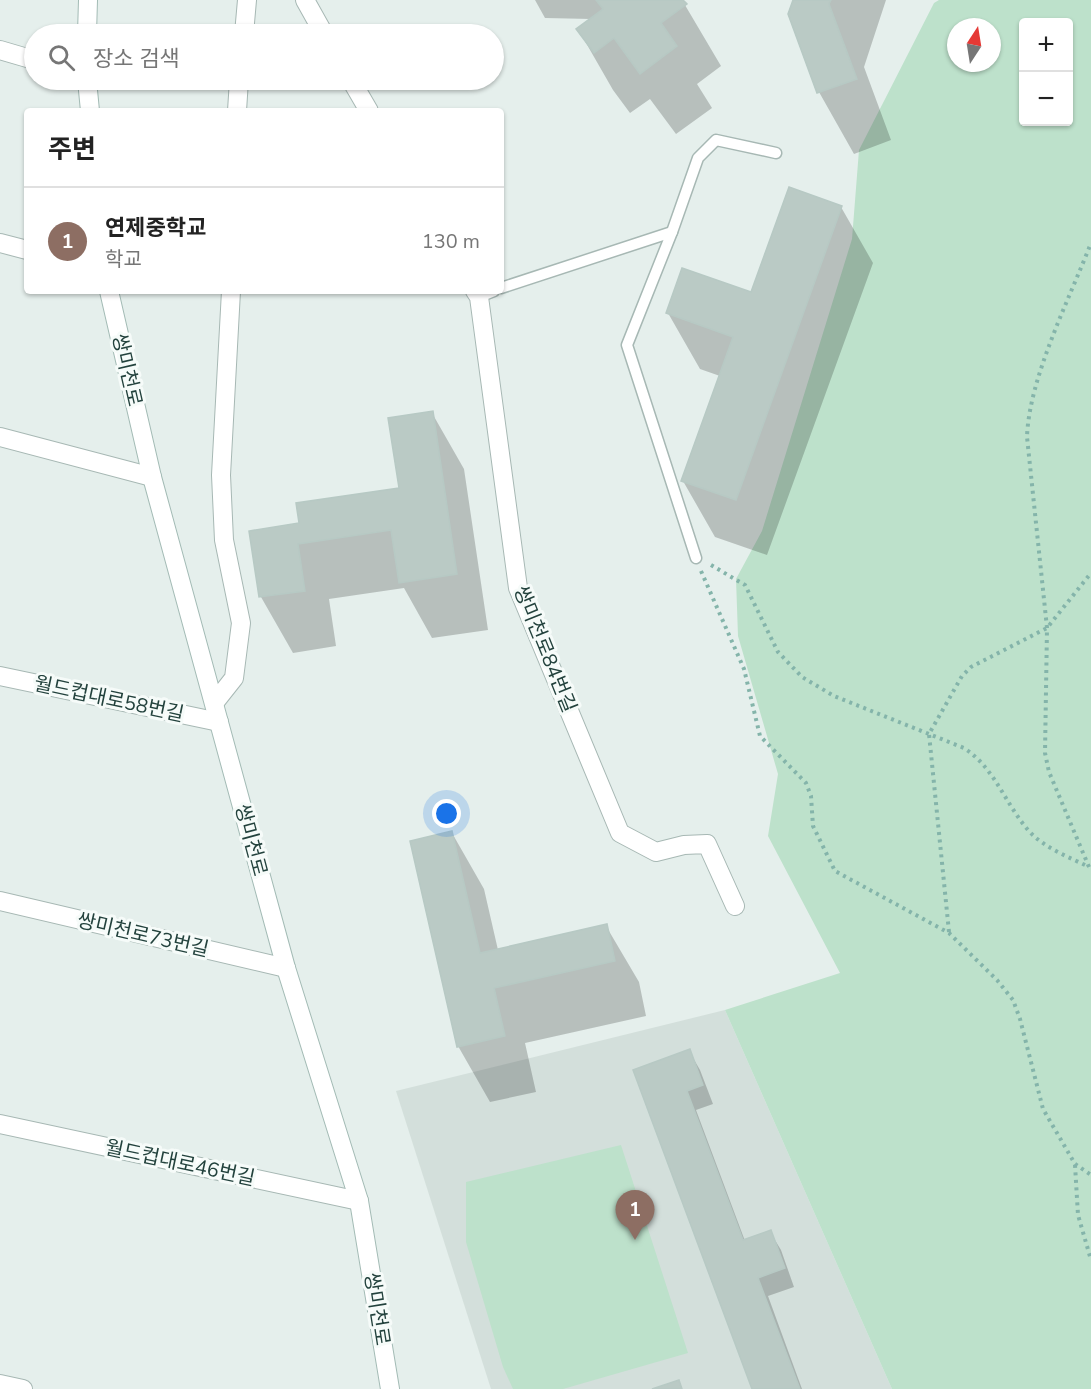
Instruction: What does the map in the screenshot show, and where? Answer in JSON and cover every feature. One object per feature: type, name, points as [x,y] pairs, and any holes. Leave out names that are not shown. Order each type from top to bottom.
[{"type":"street","points":[[87,24],[88,0]]},
{"type":"street","points":[[245,24],[247,0]]},
{"type":"street","points":[[305,0],[318,24]]},
{"type":"street","points":[[0,50],[24,57]]},
{"type":"street","points":[[88,90],[90,108]]},
{"type":"street","points":[[237,108],[238,90]]},
{"type":"street","points":[[357,90],[367,108]]},
{"type":"street","points":[[0,243],[24,249]]},
{"type":"street","name":"쌍미천로","points":[[110,294],[152,477],[286,968],[359,1201],[390,1389]]},
{"type":"street","points":[[215,702],[234,678],[241,623],[224,540],[221,475],[231,294]]},
{"type":"street","name":"쌍미천로84번길","points":[[483,294],[518,588],[620,833],[656,852],[684,845],[707,844],[735,906]]},
{"type":"street","points":[[0,437],[152,477]]},
{"type":"street","name":"월드컵대로58번길","points":[[0,676],[219,722]]},
{"type":"street","name":"쌍미천로73번길","points":[[0,901],[286,968]]},
{"type":"street","name":"월드컵대로46번길","points":[[0,1124],[359,1201]]},
{"type":"street","points":[[0,1384],[23,1389]]},
{"type":"lane","points":[[696,558],[627,345],[672,232],[698,158],[716,140],[776,153]]},
{"type":"lane","points":[[504,287],[672,232]]},
{"type":"path","points":[[1090,867],[1049,772],[1045,753],[1047,628],[1027,437],[1028,411],[1091,243]]},
{"type":"path","points":[[696,558],[731,575],[745,585],[778,652],[802,677],[834,696],[964,748],[978,757],[1030,832],[1043,843],[1090,867]]},
{"type":"path","points":[[696,558],[744,669],[760,736],[806,783],[811,796],[813,826],[835,871],[950,933],[998,980],[1013,1000],[1043,1109],[1075,1164],[1091,1175]]},
{"type":"path","points":[[950,933],[929,734],[962,676],[971,667],[1047,628],[1091,573]]},
{"type":"path","points":[[1075,1164],[1078,1215],[1091,1260]]},
{"type":"shaded area","points":[[725,1010],[892,1389],[491,1389],[396,1091]]},
{"type":"green space","points":[[939,0],[1091,0],[1091,1389],[892,1389],[725,1010],[840,973],[768,836],[778,774],[738,636],[736,579],[762,531],[852,239],[859,150],[934,3]]},
{"type":"green space","points":[[621,1145],[688,1353],[563,1389],[513,1389],[503,1367],[466,1242],[466,1182]]},
{"type":"building","points":[[596,0],[683,0],[687,4],[661,23],[677,46],[640,74],[614,38],[594,53],[576,29],[603,9]]},
{"type":"building","points":[[793,0],[831,0],[829,4],[857,79],[817,93],[788,14]]},
{"type":"building","points":[[789,187],[842,206],[736,500],[681,481],[733,337],[666,313],[682,268],[751,292]]},
{"type":"building","points":[[433,411],[457,574],[399,583],[391,530],[298,544],[305,591],[259,597],[249,531],[299,523],[296,503],[399,488],[388,418]]},
{"type":"building","points":[[452,831],[480,953],[607,924],[615,961],[494,988],[505,1036],[457,1047],[410,841]]},
{"type":"building","points":[[690,1049],[703,1085],[687,1091],[743,1240],[771,1230],[785,1268],[758,1278],[800,1389],[752,1389],[633,1070]]},
{"type":"building","points":[[679,1380],[682,1389],[652,1389]]},
{"type":"place","name":"연제중학교","points":[[635,1240]]}]
